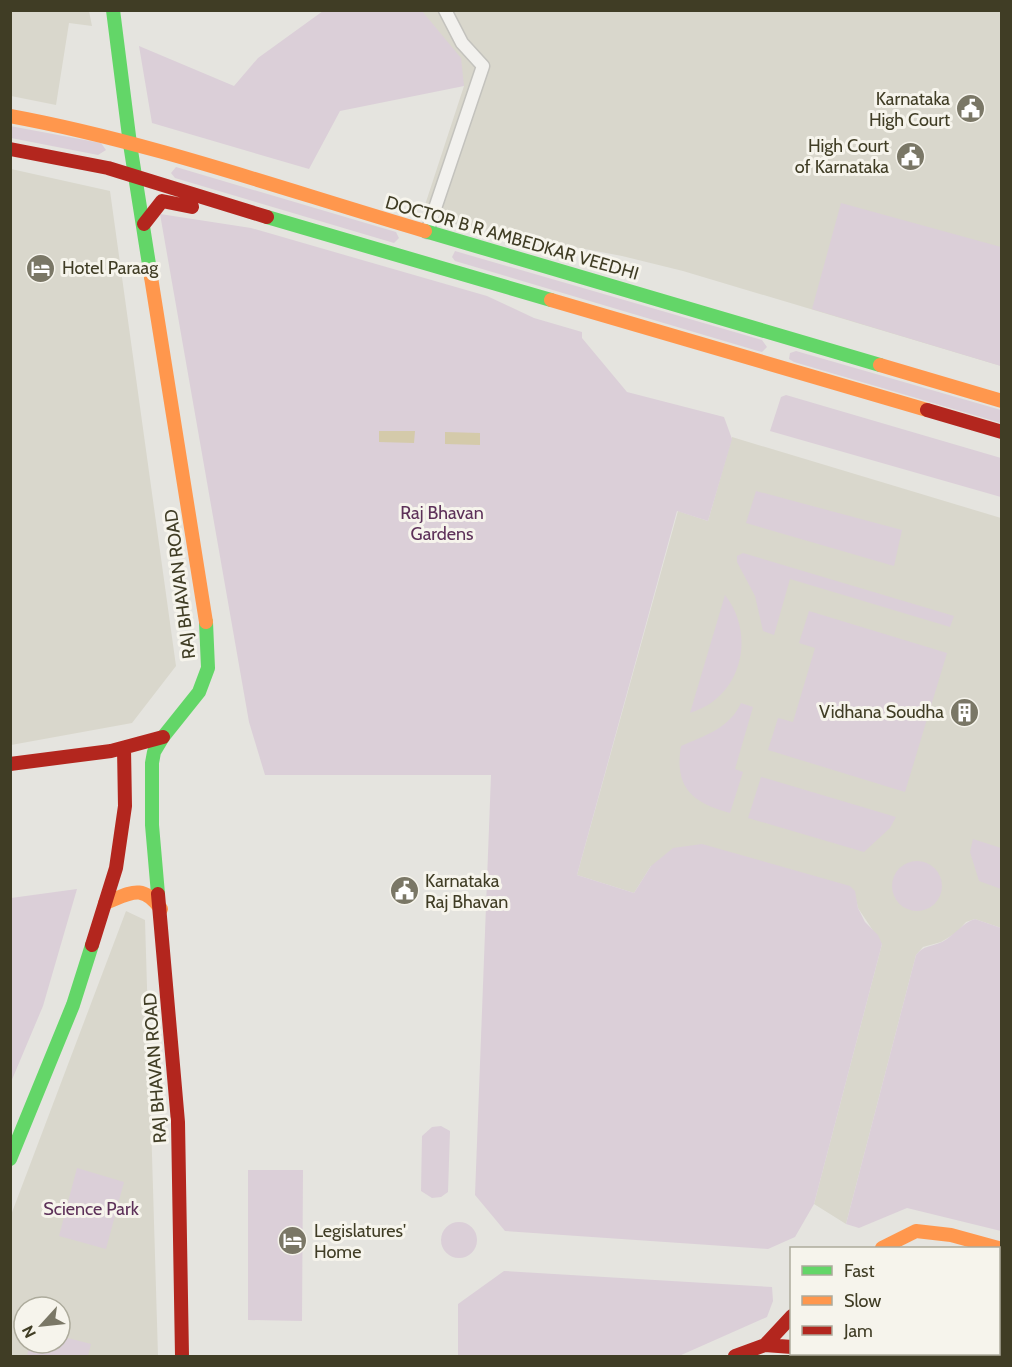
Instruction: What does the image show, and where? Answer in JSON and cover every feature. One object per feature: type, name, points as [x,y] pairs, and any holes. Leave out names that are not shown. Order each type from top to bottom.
[{"type":"main road","name":"RAJ BHAVAN ROAD","points":[[113,10],[130,144],[208,635],[208,668],[199,692],[163,736],[154,752],[151,778],[152,825],[178,1122],[182,1356]]},
{"type":"main road","name":"DOCTOR B R AMBEDKAR VEEDHI","points":[[10,116],[58,125],[130,144],[405,242],[427,232],[440,251],[1002,432]]},
{"type":"main road","name":"DOCTOR B R AMBEDKAR VEEDHI","points":[[10,149],[135,176],[214,201],[405,242],[1002,401]]},
{"type":"main road","points":[[144,224],[162,201],[194,207],[214,201]]},
{"type":"main road","points":[[10,764],[123,748],[154,742],[163,736]]},
{"type":"main road","points":[[10,1159],[73,1005],[116,868],[125,806],[123,748]]},
{"type":"main road","points":[[105,903],[136,891],[151,895],[161,909]]},
{"type":"main road","points":[[886,1247],[908,1242],[916,1230],[951,1235],[995,1247]]},
{"type":"main road","points":[[765,1345],[790,1318]]},
{"type":"main road","points":[[735,1356],[765,1345],[790,1347]]},
{"type":"street","points":[[427,232],[483,66],[462,43],[445,10]]},
{"type":"shaded area","points":[[10,11],[89,11],[92,26],[69,23],[56,105],[11,96]]},
{"type":"shaded area","points":[[410,11],[1001,11],[1001,366],[683,271],[622,256],[457,225],[435,209],[424,208],[464,86]]},
{"type":"shaded area","points":[[11,169],[110,191],[176,666],[132,723],[11,745]]},
{"type":"shaded area","points":[[379,431],[415,431],[414,443],[379,442]]},
{"type":"shaded area","points":[[445,432],[480,433],[480,445],[445,444]]},
{"type":"shaded area","points":[[732,437],[1001,518],[1001,928],[975,919],[966,922],[956,933],[941,942],[923,947],[916,955],[846,1224],[814,1204],[882,944],[858,908],[854,891],[651,866],[634,893],[577,875],[678,511],[708,521]]},
{"type":"shaded area","points":[[126,911],[145,920],[158,1356],[11,1356],[11,1215]]},
{"type":"green space","points":[[323,11],[422,11],[461,58],[464,86],[340,111],[309,169],[152,123],[139,46],[234,86],[258,58]]},
{"type":"green space","points":[[10,126],[101,143],[106,150],[98,155],[11,138]]},
{"type":"green space","points":[[176,167],[396,232],[399,238],[394,243],[175,178],[171,173]]},
{"type":"green space","points":[[841,203],[1001,247],[1001,366],[812,309]]},
{"type":"green space","name":"Raj Bhavan Gardens","points":[[160,214],[251,228],[487,296],[534,318],[582,332],[582,338],[627,392],[724,417],[732,439],[708,521],[677,511],[577,875],[634,893],[651,866],[673,848],[702,844],[850,886],[855,891],[858,908],[865,922],[878,935],[882,944],[814,1204],[795,1237],[768,1249],[505,1231],[475,1195],[491,775],[265,775],[249,722]]},
{"type":"green space","points":[[455,251],[762,340],[767,347],[762,352],[758,351],[455,261],[452,257]]},
{"type":"green space","points":[[796,351],[1001,410],[1001,423],[794,362],[789,359],[790,353]]},
{"type":"green space","points":[[786,395],[1001,458],[1001,497],[770,431],[781,397]]},
{"type":"green space","points":[[756,491],[902,530],[894,566],[746,523]]},
{"type":"green space","points":[[743,553],[954,616],[950,627],[790,579],[774,635],[763,631],[755,596],[737,562],[737,556]]},
{"type":"green space","points":[[725,595],[735,611],[740,629],[739,664],[732,680],[721,694],[707,705],[690,713]]},
{"type":"green space","points":[[809,611],[947,653],[905,792],[768,750],[778,718],[793,722],[815,648],[799,643]]},
{"type":"green space","points":[[741,703],[753,707],[735,769],[743,772],[730,813],[705,804],[696,798],[683,783],[680,772],[681,746],[723,725],[736,712]]},
{"type":"green space","points":[[761,777],[896,817],[890,828],[864,852],[748,818]]},
{"type":"green space","points":[[973,839],[1001,848],[1001,889],[979,881],[970,852]]},
{"type":"green space","points":[[917,861],[926,863],[937,872],[942,886],[940,895],[931,906],[917,911],[908,909],[897,900],[892,886],[894,877],[903,866]]},
{"type":"green space","points":[[77,889],[43,1006],[11,1082],[11,898]]},
{"type":"green space","points":[[975,919],[1001,928],[1001,1231],[907,1208],[859,1228],[846,1224],[916,955],[925,948],[942,942],[966,923]]},
{"type":"green space","points":[[441,1126],[450,1131],[448,1192],[441,1197],[432,1198],[421,1191],[422,1136],[432,1127]]},
{"type":"green space","name":"Science Park","points":[[77,1168],[124,1182],[106,1249],[59,1236]]},
{"type":"green space","points":[[248,1170],[303,1170],[302,1321],[248,1320]]},
{"type":"green space","points":[[459,1222],[472,1227],[477,1240],[472,1253],[459,1258],[446,1253],[441,1240],[446,1227]]},
{"type":"green space","points":[[504,1271],[772,1287],[773,1301],[767,1317],[679,1356],[458,1356],[458,1304]]},
{"type":"green space","points":[[72,1339],[91,1344],[88,1356],[27,1356],[72,1355]]},
{"type":"traffic: fast","points":[[113,10],[130,144],[151,277]]},
{"type":"traffic: fast","points":[[267,217],[551,300]]},
{"type":"traffic: fast","points":[[425,231],[880,365]]},
{"type":"traffic: fast","points":[[158,894],[152,825],[152,763],[154,752],[163,737],[199,692],[208,668],[206,622]]},
{"type":"traffic: fast","points":[[10,1159],[73,1005],[92,945]]},
{"type":"traffic: slow","points":[[10,116],[167,153],[425,231]]},
{"type":"traffic: slow","points":[[151,277],[206,622]]},
{"type":"traffic: slow","points":[[551,300],[927,410]]},
{"type":"traffic: slow","points":[[880,365],[1002,401]]},
{"type":"traffic: slow","points":[[105,903],[136,892],[148,896],[161,909]]},
{"type":"traffic: slow","points":[[884,1247],[916,1231],[951,1235],[995,1247]]},
{"type":"traffic: jam","points":[[10,149],[108,168],[267,217]]},
{"type":"traffic: jam","points":[[144,224],[162,201],[192,207]]},
{"type":"traffic: jam","points":[[927,410],[1002,432]]},
{"type":"traffic: jam","points":[[10,764],[111,751],[163,737]]},
{"type":"traffic: jam","points":[[92,945],[116,868],[125,806],[124,748]]},
{"type":"traffic: jam","points":[[158,894],[178,1122],[182,1356]]},
{"type":"traffic: jam","points":[[735,1356],[765,1345],[790,1318]]},
{"type":"traffic: jam","points":[[765,1345],[790,1347]]},
{"type":"place","name":"Karnataka High Court","points":[[971,109]]},
{"type":"place","name":"High Court of Karnataka","points":[[910,156]]},
{"type":"place","name":"Hotel Paraag","points":[[41,268]]},
{"type":"place","name":"Vidhana Soudha","points":[[965,712]]},
{"type":"place","name":"Karnataka Raj Bhavan","points":[[404,891]]},
{"type":"place","name":"Legislatures' Home","points":[[293,1241]]}]
